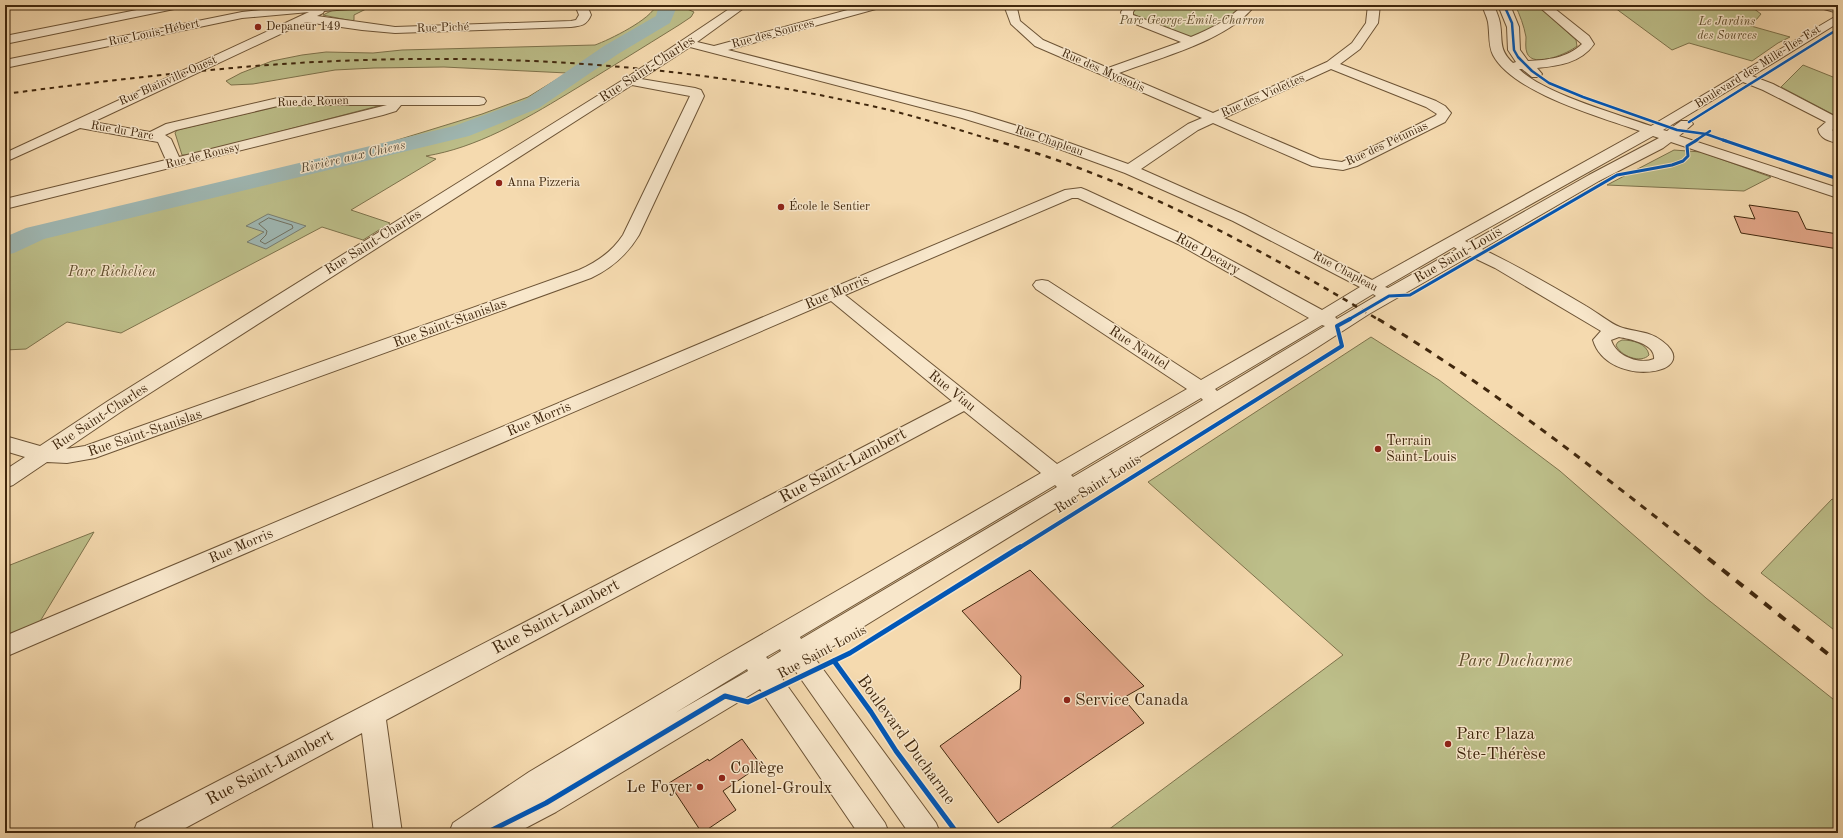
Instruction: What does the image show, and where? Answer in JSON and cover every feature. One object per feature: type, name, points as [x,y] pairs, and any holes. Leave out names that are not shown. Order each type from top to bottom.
[{"type":"street","points":[[5,40],[179,5]]},
{"type":"street","name":"Rue Louis-Hébert","points":[[5,64],[242,15],[330,6],[362,5]]},
{"type":"street","name":"Rue Piché","points":[[305,18],[358,27],[395,30],[569,24],[581,23],[584,20],[581,5]]},
{"type":"street","name":"Rue Saint-Charles","points":[[5,480],[42,454],[437,201],[630,82],[688,44],[742,5]]},
{"type":"street","name":"Rue des Sources","points":[[715,50],[878,5]]},
{"type":"street","name":"Rue des Myosotis","points":[[1013,5],[1011,8],[1015,22],[1039,43],[1213,118]]},
{"type":"street","points":[[1132,5],[1127,17],[1192,42]]},
{"type":"street","points":[[1106,73],[1192,42],[1233,22],[1244,14],[1249,5]]},
{"type":"street","name":"Rue des Violettes","points":[[1130,170],[1193,127],[1331,65],[1356,46],[1372,23],[1374,5]]},
{"type":"street","points":[[1488,5],[1494,22],[1498,53],[1506,65],[1523,78],[1546,91],[1838,184]]},
{"type":"street","points":[[1504,5],[1513,27],[1515,53],[1524,65],[1544,80],[1565,90],[1665,130],[1838,193]]},
{"type":"street","points":[[1506,65],[1542,65],[1557,62],[1583,51],[1588,44],[1585,39],[1543,5]]},
{"type":"street","points":[[1821,5],[1838,10]]},
{"type":"street","name":"Rue Blainville Ouest","points":[[5,158],[77,123],[330,6]]},
{"type":"street","name":"Boulevard des Mille-Îles Est","points":[[1748,79],[1838,18]]},
{"type":"street","name":"Boulevard des Mille-Îles Est","points":[[1665,130],[1748,79],[1838,29]]},
{"type":"street","points":[[38,33],[43,57]]},
{"type":"street","name":"Rue Chapleau","points":[[688,44],[967,115],[1045,139],[1130,170],[1239,218],[1389,296]]},
{"type":"street","name":"Rue des Pétunias","points":[[1213,118],[1317,163],[1343,166],[1440,119],[1444,113],[1440,109],[1430,104],[1331,65]]},
{"type":"street","points":[[1748,79],[1768,87],[1837,123]]},
{"type":"street","name":"Rue Saint-Stanislas","points":[[42,454],[73,456],[109,446],[585,274],[604,265],[621,251],[631,236],[697,96],[696,93],[690,91],[630,82]]},
{"type":"street","name":"Rue de Roussy","points":[[5,204],[378,112],[389,109],[397,101]]},
{"type":"street","name":"Rue de Rouen","points":[[152,136],[171,127],[276,102],[479,101]]},
{"type":"street","name":"Rue du Parc","points":[[77,123],[152,136],[166,140],[175,163]]},
{"type":"street","points":[[1837,123],[1825,129],[1826,134],[1838,140]]},
{"type":"street","name":"Rue Saint-Louis","points":[[1329,322],[1372,286],[1454,242],[1593,162],[1665,130]]},
{"type":"street","name":"Rue Saint-Louis","points":[[462,833],[539,781],[791,645],[1329,322],[1389,296],[1594,178],[1658,144],[1665,130]]},
{"type":"street","name":"Rue Morris","points":[[5,647],[1061,196],[1074,192]]},
{"type":"street","name":"Rue Decary","points":[[1074,192],[1084,195],[1184,241],[1329,322]]},
{"type":"street","points":[[1454,242],[1470,249],[1595,318],[1616,332]]},
{"type":"street","name":"Rue Nantel","points":[[1042,285],[1209,394]]},
{"type":"street","name":"Rue Viau","points":[[833,294],[1064,481]]},
{"type":"street","name":"Rue Saint-Lambert","points":[[147,833],[966,402]]},
{"type":"street","points":[[5,443],[42,454]]},
{"type":"street","points":[[791,645],[926,833]]},
{"type":"street","points":[[757,664],[875,833]]},
{"type":"street","name":"Rue Saint-Louis","points":[[486,833],[546,803],[757,664]]},
{"type":"street","points":[[371,715],[375,729],[388,833]]},
{"type":"green space","name":"Parc Richelieu","points":[[656,5],[678,5],[694,12],[691,17],[679,25],[534,114],[499,132],[463,147],[426,156],[436,159],[351,210],[390,223],[363,240],[322,227],[121,333],[67,322],[26,349],[5,350],[5,238],[391,146],[394,141],[482,114],[528,97],[567,73],[444,67],[374,68],[335,70],[253,84],[231,85],[226,81],[241,73],[272,61],[326,52],[373,53],[402,50],[595,45],[610,39],[639,22],[653,11]]},
{"type":"green space","name":"Parc George-Émile-Charron","points":[[1136,5],[1249,5],[1244,14],[1192,38],[1130,13]]},
{"type":"green space","points":[[1515,5],[1537,5],[1576,40],[1577,46],[1559,56],[1543,60],[1531,58],[1526,51],[1526,37],[1522,21]]},
{"type":"green space","name":"Le Jardins des Sources","points":[[1611,5],[1749,5],[1761,14],[1751,26],[1790,37],[1778,43],[1752,61],[1689,43],[1672,50]]},
{"type":"green space","points":[[368,8],[354,15],[354,20],[352,21],[323,15],[333,10],[355,10]]},
{"type":"green space","points":[[1803,65],[1838,79],[1838,117],[1781,87]]},
{"type":"green space","points":[[283,105],[378,106],[190,155],[182,155],[175,133],[177,130]]},
{"type":"green space","points":[[1674,150],[1701,152],[1771,177],[1744,191],[1607,185]]},
{"type":"green space","name":"Parc Ducharme","points":[[1371,337],[1439,380],[1560,471],[1706,598],[1838,703],[1838,833],[1104,833],[1343,655],[1148,482]]},
{"type":"green space","points":[[1622,340],[1642,345],[1648,351],[1649,355],[1641,359],[1631,358],[1618,349],[1616,345]]},
{"type":"green space","points":[[1832,499],[1838,502],[1838,633],[1761,573]]},
{"type":"green space","points":[[94,532],[30,638],[5,648],[5,567]]},
{"type":"water","points":[[268,214],[306,226],[266,249],[247,242],[264,232],[246,226]]},
{"type":"building","points":[[1749,205],[1798,212],[1806,229],[1838,234],[1838,249],[1741,233],[1734,216],[1755,219]]},
{"type":"building","name":"Service Canada","points":[[1030,570],[1144,686],[1123,698],[1144,723],[998,823],[940,746],[1020,689],[1021,676],[962,611]]},
{"type":"building","name":"Le Foyer","points":[[742,739],[761,765],[723,791],[736,810],[702,833],[669,783],[708,759],[709,761]]},
{"type":"waterway","name":"Rivière aux Chiens","points":[[5,247],[35,233],[461,131],[532,104],[611,50],[664,19],[667,9],[664,5]]},
{"type":"railway","points":[[5,94],[130,78],[255,66],[317,62],[445,59],[573,63],[637,68],[777,87],[885,109],[996,141]]},
{"type":"railway","points":[[993,140],[1044,156],[1143,194],[1192,217],[1287,266],[1379,320]]},
{"type":"railway","points":[[1378,319],[1460,372],[1540,428],[1695,548]]},
{"type":"railway","points":[[1694,547],[1838,662]]},
{"type":"cycle path","points":[[937,5],[1011,8]]},
{"type":"cycle path","points":[[1504,5],[1512,23],[1514,50],[1518,57],[1532,71],[1549,83],[1583,97],[1677,130],[1706,134],[1838,179]]},
{"type":"cycle path","points":[[1689,122],[1838,29]]},
{"type":"cycle path","points":[[486,833],[546,803],[725,696],[748,702],[850,653],[1342,346],[1337,326],[1389,296],[1410,295],[1617,175],[1672,165],[1683,161],[1688,156],[1687,146],[1710,131]]},
{"type":"cycle path","name":"Boulevard Ducharme","points":[[834,661],[871,712],[896,751],[957,833]]},
{"type":"place","name":"Depaneur 149","points":[[258,27]]},
{"type":"place","name":"Anna Pizzeria","points":[[499,183]]},
{"type":"place","name":"École le Sentier","points":[[781,207]]},
{"type":"place","name":"Terrain Saint-Louis","points":[[1378,449]]},
{"type":"place","name":"Service Canada","points":[[1067,700]]},
{"type":"place","name":"Parc Plaza Ste-Thérèse","points":[[1448,744]]},
{"type":"place","name":"Collège Lionel-Groulx","points":[[722,778]]},
{"type":"place","name":"Le Foyer","points":[[700,787]]}]
